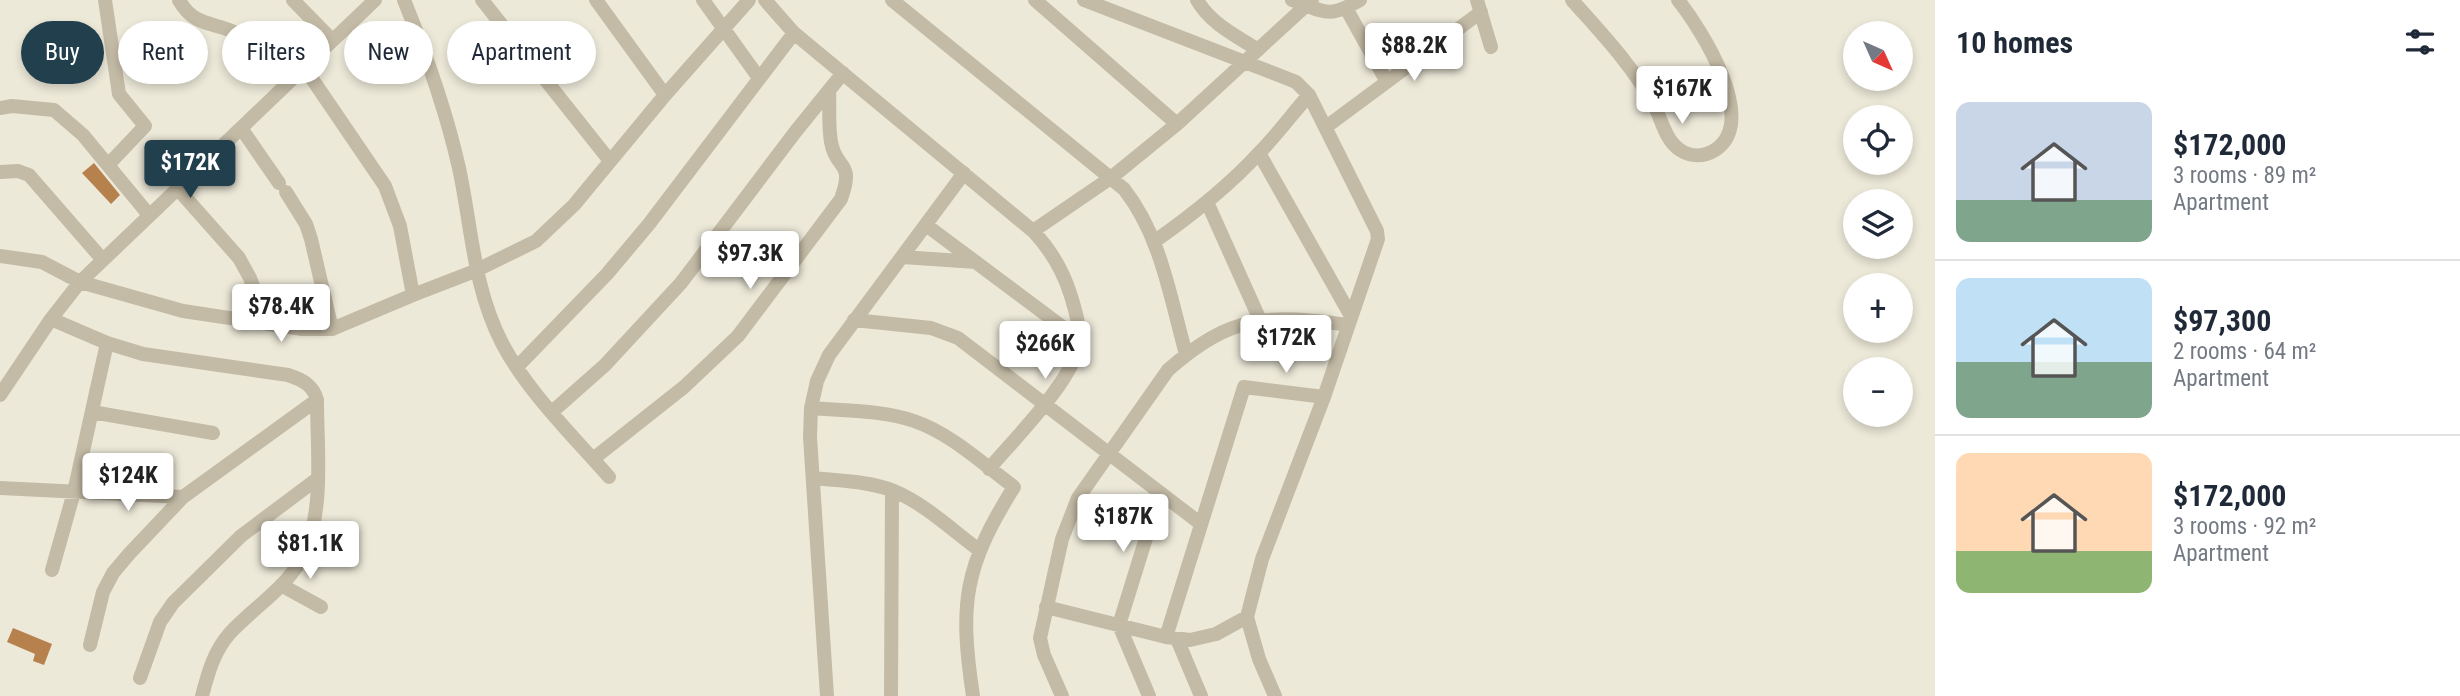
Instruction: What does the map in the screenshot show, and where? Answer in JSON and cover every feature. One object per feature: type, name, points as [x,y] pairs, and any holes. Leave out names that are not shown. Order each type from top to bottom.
[{"type":"street","points":[[105,0],[119,94],[145,126],[108,165]]},
{"type":"street","points":[[179,0],[187,12],[198,20],[222,29]]},
{"type":"street","points":[[293,0],[332,40],[374,0]]},
{"type":"street","points":[[404,0],[447,122],[459,168],[475,271],[491,319],[517,368],[609,477]]},
{"type":"street","points":[[482,0],[610,161]]},
{"type":"street","points":[[596,0],[665,95]]},
{"type":"street","points":[[703,0],[759,78]]},
{"type":"street","points":[[0,256],[43,262],[80,282],[183,311],[302,329],[332,329],[475,271],[536,241],[574,205],[665,95],[749,0]]},
{"type":"street","points":[[765,0],[794,33],[1033,231],[1050,249],[1060,267],[1076,313],[1080,340],[1076,357],[1045,403],[989,469]]},
{"type":"street","points":[[892,0],[1112,177],[1136,204],[1155,242],[1186,354]]},
{"type":"street","points":[[1035,0],[1177,124]]},
{"type":"street","points":[[1084,0],[1296,82],[1309,95],[1377,231],[1378,239],[1324,397],[1262,559],[1247,617],[1259,659],[1275,696]]},
{"type":"street","points":[[1197,0],[1215,23],[1258,50]]},
{"type":"street","points":[[1292,0],[1310,3],[1329,13],[1360,0]]},
{"type":"street","points":[[1572,0],[1632,68],[1655,107],[1665,133],[1678,148],[1690,155],[1707,156],[1719,148],[1730,132],[1733,117],[1714,57],[1694,21],[1678,0]]},
{"type":"street","points":[[1033,231],[1112,177],[1177,124],[1310,3]]},
{"type":"street","points":[[1326,127],[1387,82],[1479,6],[1491,47]]},
{"type":"street","points":[[1346,8],[1387,82]]},
{"type":"street","points":[[517,368],[649,224],[794,33]]},
{"type":"street","points":[[552,412],[605,365],[681,283],[843,74]]},
{"type":"street","points":[[0,395],[51,319],[80,282],[286,84]]},
{"type":"street","points":[[316,84],[385,186],[400,226],[413,295]]},
{"type":"street","points":[[593,459],[684,387],[738,336],[841,199],[847,182],[846,170],[831,145],[829,91]]},
{"type":"street","points":[[1155,242],[1207,202],[1259,153],[1309,95]]},
{"type":"street","points":[[0,108],[12,106],[54,110],[83,135],[149,215]]},
{"type":"street","points":[[241,128],[306,224],[332,329]]},
{"type":"street","points":[[1259,153],[1350,321]]},
{"type":"street","points":[[0,172],[18,171],[29,175],[103,260]]},
{"type":"street","points":[[827,696],[813,478],[811,408],[817,381],[829,355],[964,173]]},
{"type":"street","points":[[177,188],[239,258],[250,278],[267,324]]},
{"type":"street","points":[[1207,202],[1261,320]]},
{"type":"street","points":[[926,225],[1080,340]]},
{"type":"street","points":[[902,257],[976,262]]},
{"type":"street","points":[[1062,696],[1044,655],[1040,638],[1069,517],[1078,498],[1108,453],[1168,370],[1186,354],[1230,329],[1261,320],[1298,318],[1350,321]]},
{"type":"street","points":[[51,319],[107,343],[143,354],[288,375],[308,384],[315,392],[317,479],[313,520],[305,551],[281,585],[230,633],[219,647],[202,696]]},
{"type":"street","points":[[854,320],[931,328],[946,332],[972,347],[1201,524]]},
{"type":"street","points":[[52,570],[74,492],[107,343]]},
{"type":"street","points":[[1200,696],[1172,638],[1201,524],[1244,387],[1324,397]]},
{"type":"street","points":[[90,645],[103,592],[113,573],[183,497],[317,400]]},
{"type":"street","points":[[811,408],[914,421],[949,439],[1014,487],[979,550],[966,601],[967,653],[973,696]]},
{"type":"street","points":[[92,412],[213,433]]},
{"type":"street","points":[[813,478],[850,481],[892,491],[914,502],[979,550]]},
{"type":"street","points":[[139,678],[160,622],[173,603],[241,536],[317,479]]},
{"type":"street","points":[[0,488],[183,497]]},
{"type":"street","points":[[891,696],[892,491]]},
{"type":"street","points":[[1149,696],[1119,625],[1160,493]]},
{"type":"street","points":[[281,585],[321,607]]},
{"type":"street","points":[[1046,607],[1172,638],[1203,639],[1247,617]]},
{"type":"building","points":[[94,163],[120,195],[111,204],[82,173]]},
{"type":"building","points":[[13,628],[52,644],[44,665],[33,661],[35,654],[7,642]]}]
